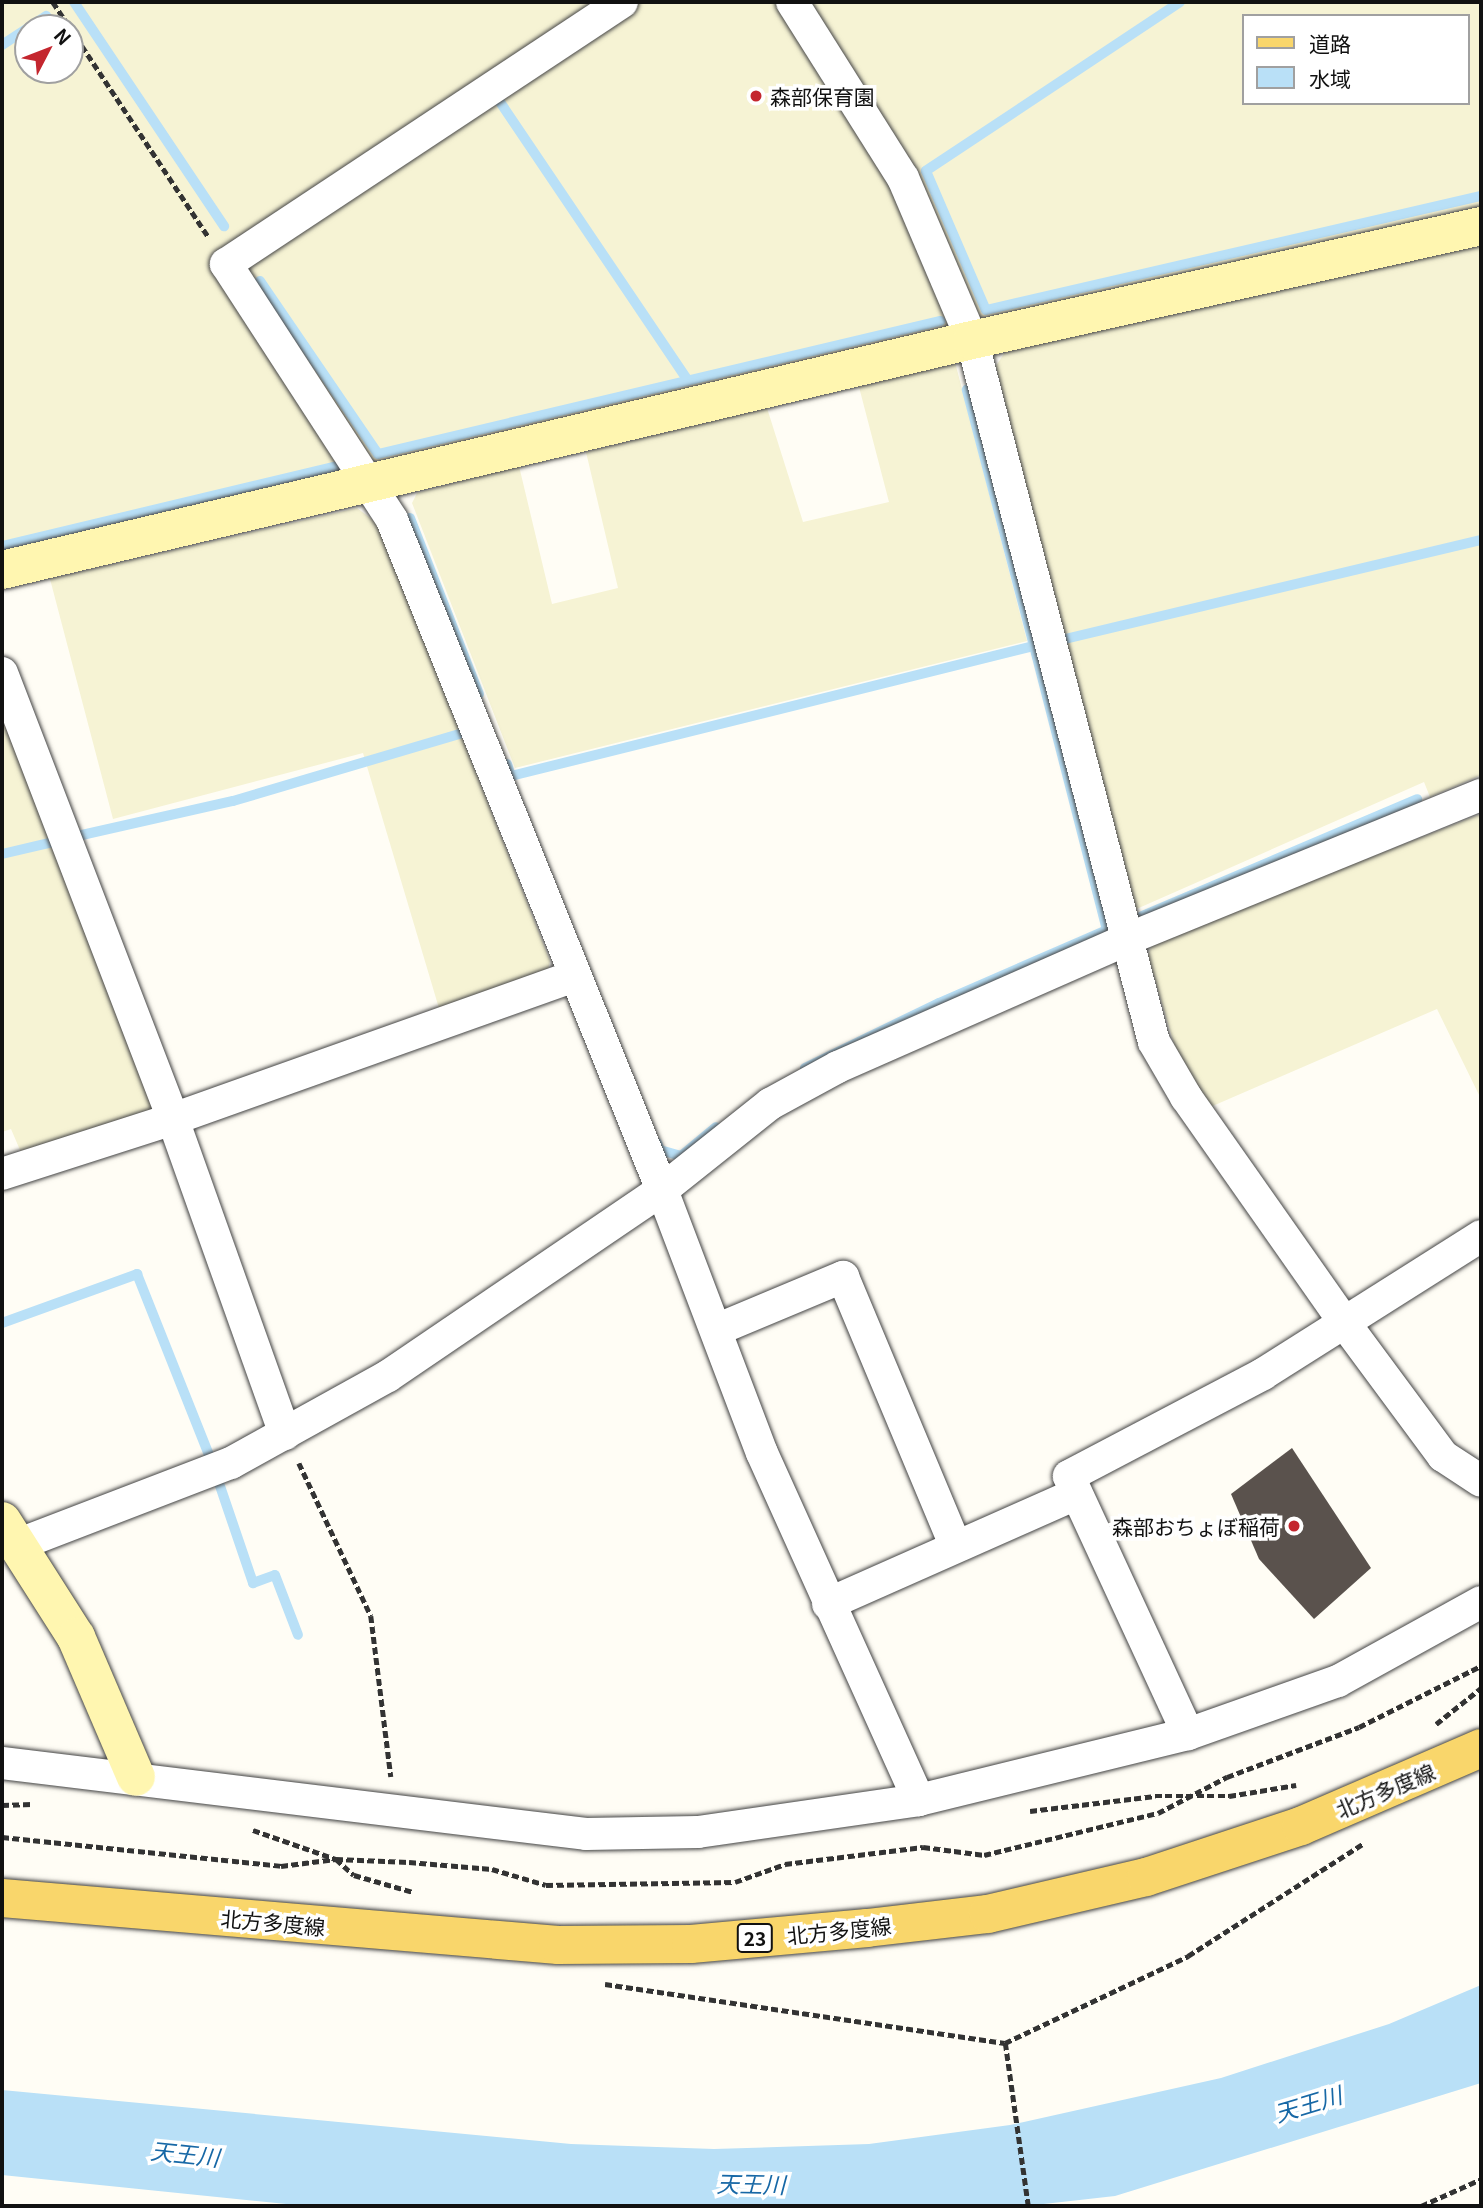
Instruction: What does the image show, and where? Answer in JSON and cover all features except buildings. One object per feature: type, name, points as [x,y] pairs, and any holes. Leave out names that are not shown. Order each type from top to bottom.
[{"type":"main road","name":"北方多度線","points":[[2,1898],[558,1945],[691,1944],[988,1914],[1146,1877],[1301,1826],[1481,1748]]},
{"type":"street","points":[[622,2],[226,264],[392,520],[662,1190],[762,1453],[828,1604],[919,1800]]},
{"type":"street","points":[[792,2],[903,177],[972,340],[1130,939],[1154,1042],[1186,1097],[1346,1325],[1443,1456],[1481,1481]]},
{"type":"street","points":[[2,570],[972,340],[1481,226]]},
{"type":"street","points":[[2,673],[173,1119],[285,1434]]},
{"type":"street","points":[[136,1777],[76,1637],[10,1533],[231,1463],[285,1434],[388,1376],[662,1190],[770,1104],[838,1067],[1130,939],[1481,795]]},
{"type":"street","points":[[2,1174],[173,1119],[574,976]]},
{"type":"street","points":[[1188,1734],[1069,1476],[1346,1325],[1481,1236]]},
{"type":"street","points":[[716,1329],[844,1277],[955,1545]]},
{"type":"street","points":[[828,1604],[955,1545],[1076,1494]]},
{"type":"street","points":[[2,1763],[136,1777],[395,1814],[586,1834],[686,1832],[919,1800],[1188,1734],[1338,1681],[1481,1602]]},
{"type":"path","points":[[53,2],[226,264]]},
{"type":"path","points":[[285,1434],[371,1616],[395,1814]]},
{"type":"path","points":[[1024,1812],[1155,1796],[1228,1796],[1310,1783]]},
{"type":"path","points":[[558,1945],[607,1985],[1005,2043],[1188,1956],[1384,1830],[1383,1790]]},
{"type":"path","points":[[2,1805],[40,1803]]},
{"type":"path","points":[[244,1827],[336,1859],[354,1874],[419,1894]]},
{"type":"path","points":[[1005,2043],[1028,2206]]},
{"type":"path","points":[[1421,2206],[1481,2179]]},
{"type":"shaded area","points":[[2,2],[1481,2],[1481,210],[2,555]]},
{"type":"shaded area","points":[[1481,243],[1481,775],[1430,797],[1424,782],[1132,911],[996,366],[1005,352]]},
{"type":"shaded area","points":[[955,362],[1027,641],[515,768],[412,503],[417,493],[519,466],[552,604],[618,588],[586,452],[767,408],[803,522],[889,502],[859,387]]},
{"type":"shaded area","points":[[357,508],[378,524],[550,961],[546,979],[441,1015],[363,753],[113,819],[50,579]]},
{"type":"shaded area","points":[[2,712],[154,1102],[151,1117],[23,1157],[11,1129],[2,1132]]},
{"type":"shaded area","points":[[1481,814],[1481,1099],[1437,1009],[1208,1108],[1177,1054],[1148,956],[1153,942]]},
{"type":"water","name":"天王川","points":[[1481,1985],[1481,2083],[1115,2196],[1026,2206],[306,2206],[2,2175],[2,2090],[571,2144],[714,2149],[869,2144],[1010,2125],[1221,2078],[1389,2024]]},
{"type":"waterway","points":[[74,2],[224,226]]},
{"type":"waterway","points":[[1180,2],[926,171],[986,310],[1481,196]]},
{"type":"waterway","points":[[2,45],[14,37]]},
{"type":"waterway","points":[[498,99],[688,381]]},
{"type":"waterway","points":[[260,281],[378,454],[940,321]]},
{"type":"waterway","points":[[507,764],[511,776],[1034,646],[967,390]]},
{"type":"waterway","points":[[2,546],[345,464]]},
{"type":"waterway","points":[[410,518],[479,694]]},
{"type":"waterway","points":[[1065,639],[1481,540]]},
{"type":"waterway","points":[[805,1068],[939,1003],[1107,930],[1034,646]]},
{"type":"waterway","points":[[73,837],[233,801],[459,734]]},
{"type":"waterway","points":[[1142,916],[1417,799]]},
{"type":"waterway","points":[[2,854],[53,842]]},
{"type":"waterway","points":[[657,1143],[660,1150],[681,1156],[716,1127]]},
{"type":"waterway","points":[[2,1323],[137,1274],[210,1457]]},
{"type":"waterway","points":[[219,1483],[253,1583],[275,1575],[298,1635]]},
{"type":"place","name":"森部保育園","points":[[756,96]]},
{"type":"place","name":"森部おちょぼ稲荷","points":[[1294,1526]]}]
